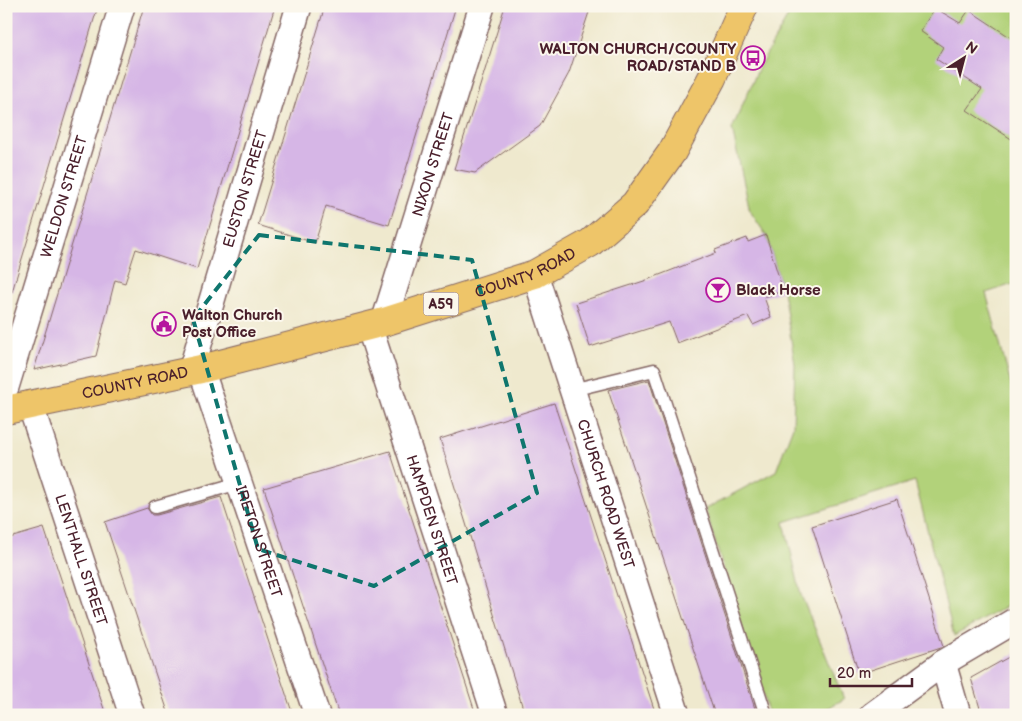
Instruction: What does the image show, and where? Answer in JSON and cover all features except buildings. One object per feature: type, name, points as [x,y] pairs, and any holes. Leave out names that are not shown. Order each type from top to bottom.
[{"type":"highway","name":"COUNTY ROAD","points":[[18,407],[196,370],[376,324],[535,274],[590,243],[634,204],[676,144],[712,78],[744,6]]},
{"type":"street","name":"WELDON STREET","points":[[6,387],[122,6]]},
{"type":"street","name":"EUSTON STREET","points":[[196,370],[299,6]]},
{"type":"street","name":"NIXON STREET","points":[[376,324],[482,6]]},
{"type":"street","name":"CHURCH ROAD WEST","points":[[535,274],[677,715]]},
{"type":"street","name":"HAMPDEN STREET","points":[[376,324],[495,715]]},
{"type":"street","name":"IRETON STREET","points":[[196,370],[239,482],[317,715]]},
{"type":"street","name":"LENTHALL STREET","points":[[18,407],[132,715]]},
{"type":"street","points":[[872,715],[942,663],[1016,620]]},
{"type":"street","points":[[942,663],[958,715]]},
{"type":"lane","points":[[572,390],[654,370],[766,715]]},
{"type":"lane","points":[[155,507],[239,482]]},
{"type":"highlighted area","points":[[259,235],[472,260],[537,493],[374,586],[258,549],[193,319]]},
{"type":"green space","points":[[794,6],[1016,6],[1016,283],[986,293],[1016,403],[1016,601],[954,636],[915,481],[784,522],[801,595],[844,699],[816,715],[769,715],[705,509],[776,471],[793,426],[795,364],[783,291],[766,235],[750,211],[732,129],[760,65]]},
{"type":"place","name":"WALTON CHURCH/COUNTY ROAD/STAND B","points":[[753,58]]},
{"type":"place","name":"Black Horse","points":[[718,290]]},
{"type":"place","name":"Walton Church Post Office","points":[[164,324]]}]
